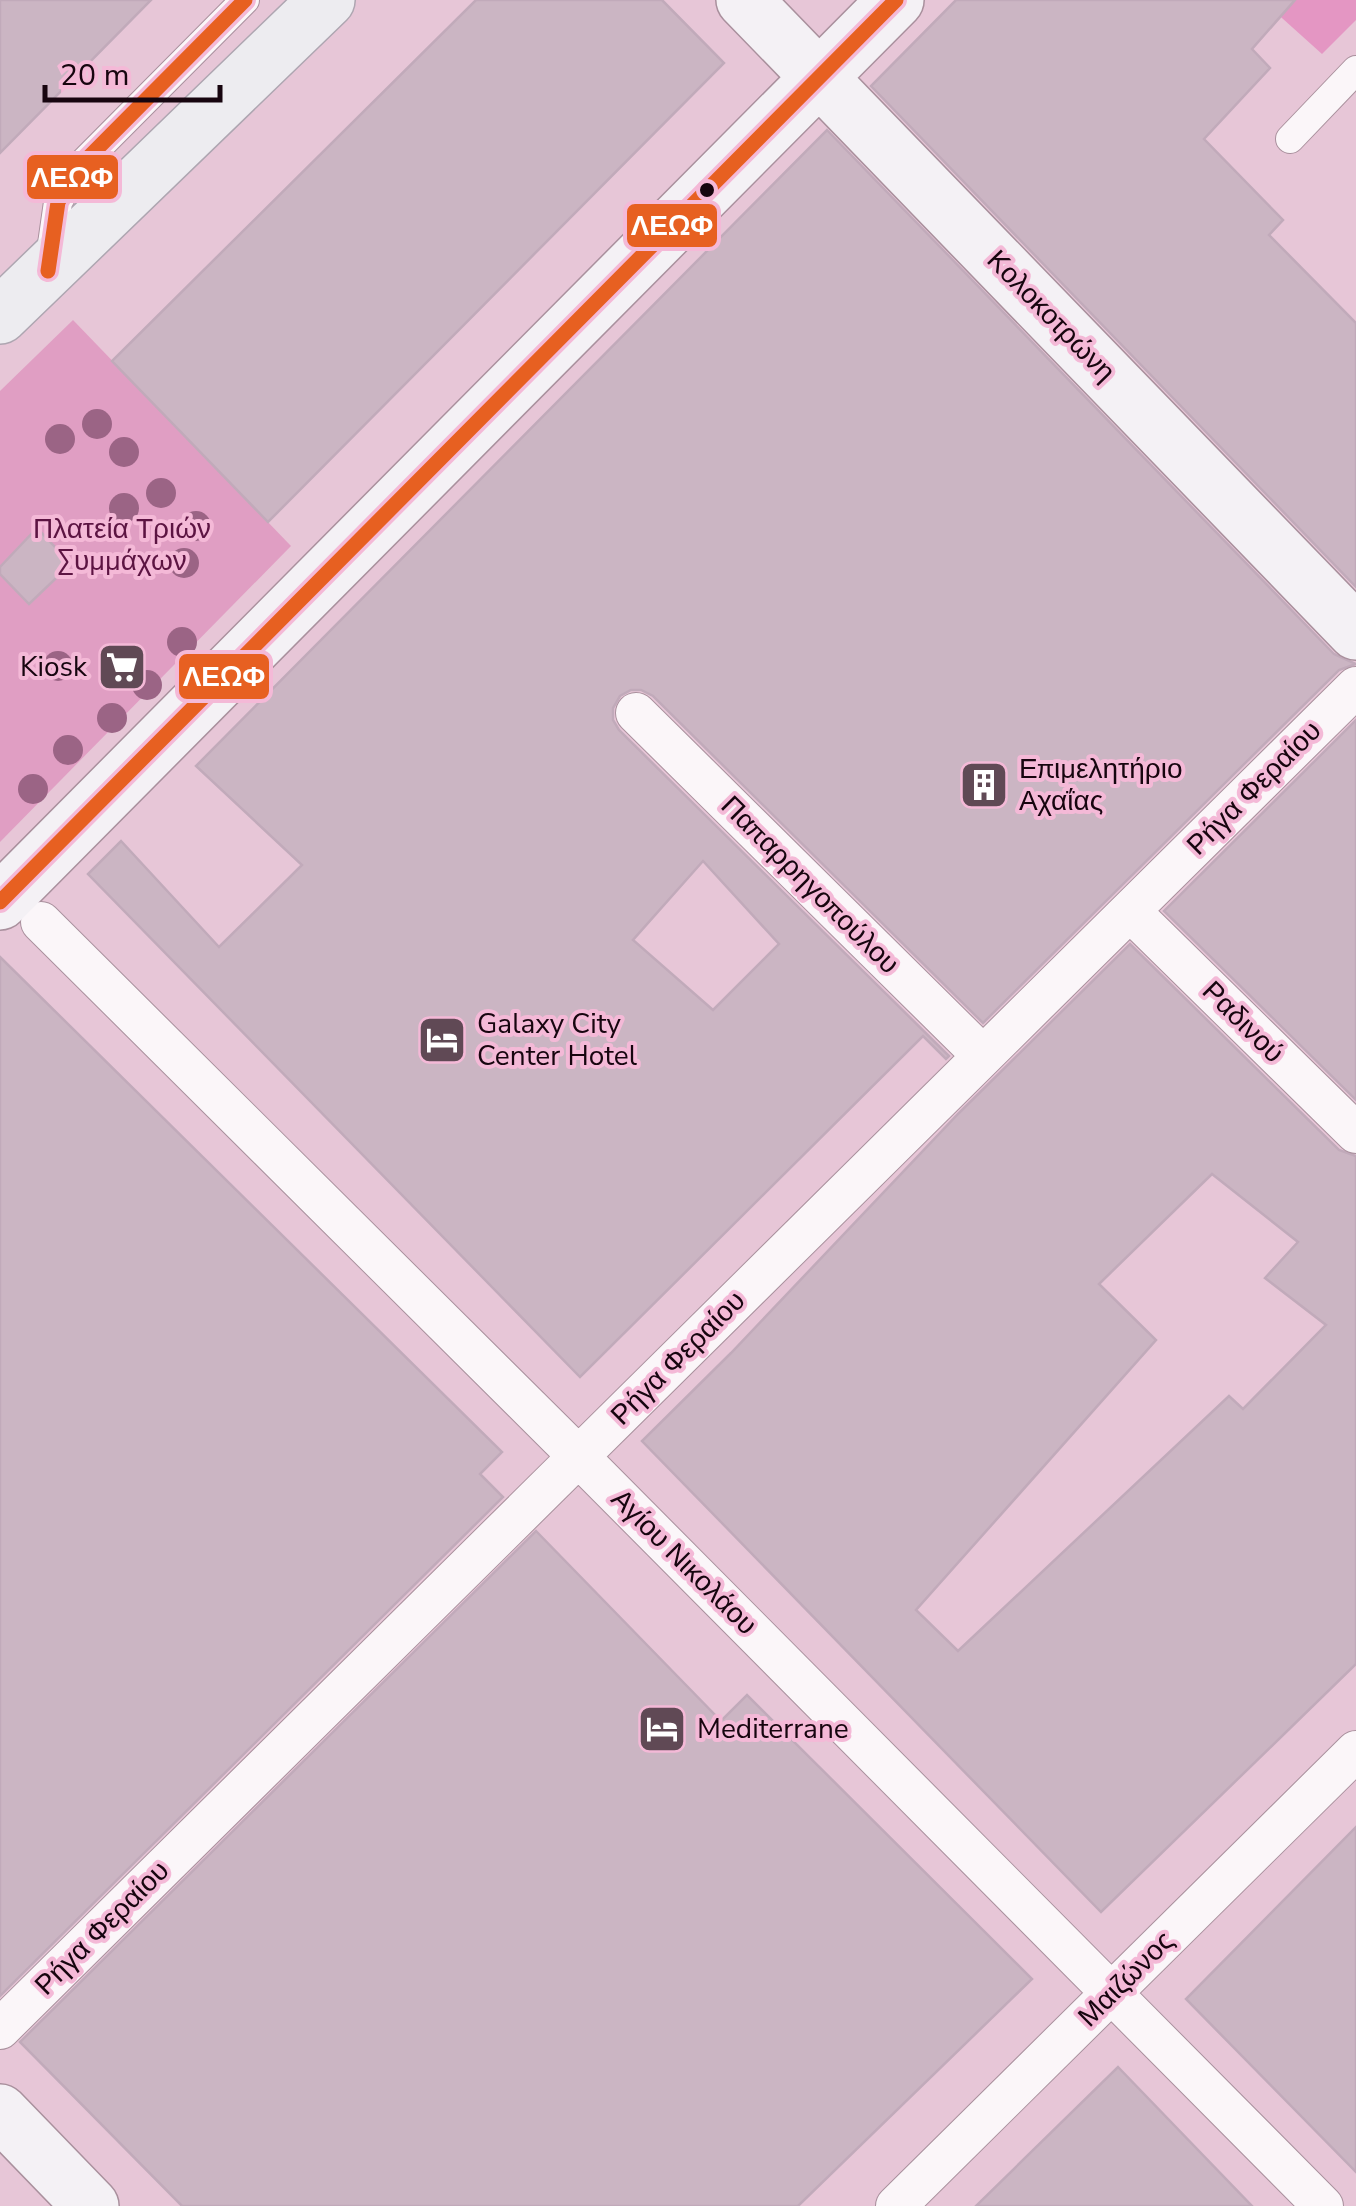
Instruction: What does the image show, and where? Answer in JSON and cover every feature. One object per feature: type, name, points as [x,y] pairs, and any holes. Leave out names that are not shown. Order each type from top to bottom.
[{"type":"main road","points":[[0,316],[327,0]]},
{"type":"main road","name":"Κολοκοτρώνη","points":[[744,0],[1356,632]]},
{"type":"main road","points":[[20,912],[896,0]]},
{"type":"main road","points":[[0,2112],[91,2206]]},
{"type":"street","name":"Ρήγα Φεραίου","points":[[0,2029],[1356,687]]},
{"type":"street","name":"Παπαρρηγοπούλου","points":[[636,713],[984,1056]]},
{"type":"street","name":"Ραδινού","points":[[1130,910],[1356,1133]]},
{"type":"street","name":"Αγίου Νικολάου","points":[[20,912],[579,1457],[1322,2206]]},
{"type":"street","name":"Μαιζώνος","points":[[896,2206],[1356,1752]]},
{"type":"lane","points":[[48,271],[58,202],[77,170],[246,0]]},
{"type":"lane","points":[[1290,139],[1356,70]]},
{"type":"green space","name":"Πλατεία Τριών Συμμάχων","points":[[73,320],[291,546],[0,842],[0,391]]},
{"type":"shaded area","points":[[1262,0],[1356,0],[1356,20],[1322,54]]},
{"type":"building","points":[[0,0],[151,0],[0,153]]},
{"type":"building","points":[[476,0],[662,0],[724,63],[268,522],[112,361]]},
{"type":"building","points":[[956,0],[1295,0],[1252,49],[1270,68],[1204,139],[1283,220],[1269,235],[1356,323],[1356,587],[871,86]]},
{"type":"building","points":[[827,130],[1334,654],[1356,664],[1339,670],[983,1023],[653,696],[631,690],[620,696],[613,708],[613,720],[619,730],[949,1056],[946,1059],[923,1036],[580,1377],[88,874],[121,841],[219,947],[302,865],[196,766]],"holes":[[[703,861],[779,944],[713,1010],[633,940]]]},
{"type":"building","points":[[37,528],[71,564],[29,604],[0,574],[0,567]]},
{"type":"building","points":[[1356,720],[1356,1100],[1164,911]]},
{"type":"building","points":[[1130,944],[1339,1150],[1356,1156],[1356,1664],[1101,1912],[642,1441],[959,1113]],"holes":[[[1212,1174],[1298,1242],[1265,1278],[1326,1325],[1243,1409],[1229,1396],[958,1651],[916,1610],[1156,1340],[1099,1284]]]},
{"type":"building","points":[[0,957],[502,1452],[480,1474],[503,1497],[0,1996]]},
{"type":"building","points":[[536,1531],[721,1721],[747,1695],[1032,1979],[798,2206],[182,2206],[20,2042]]},
{"type":"building","points":[[1356,1827],[1356,2172],[1186,1999]]},
{"type":"building","points":[[1118,2067],[1252,2206],[976,2206]]},
{"type":"transit line","name":"ΛΕΩΦ","points":[[48,271],[58,202],[77,169],[245,0]]},
{"type":"transit line","name":"ΛΕΩΦ","points":[[0,902],[896,0]]},
{"type":"place","name":"Kiosk","points":[[122,667]]},
{"type":"place","name":"Επιμελητήριο Αχαΐας","points":[[984,785]]},
{"type":"place","name":"Galaxy City Center Hotel","points":[[442,1040]]},
{"type":"place","name":"Mediterrane","points":[[662,1729]]}]
